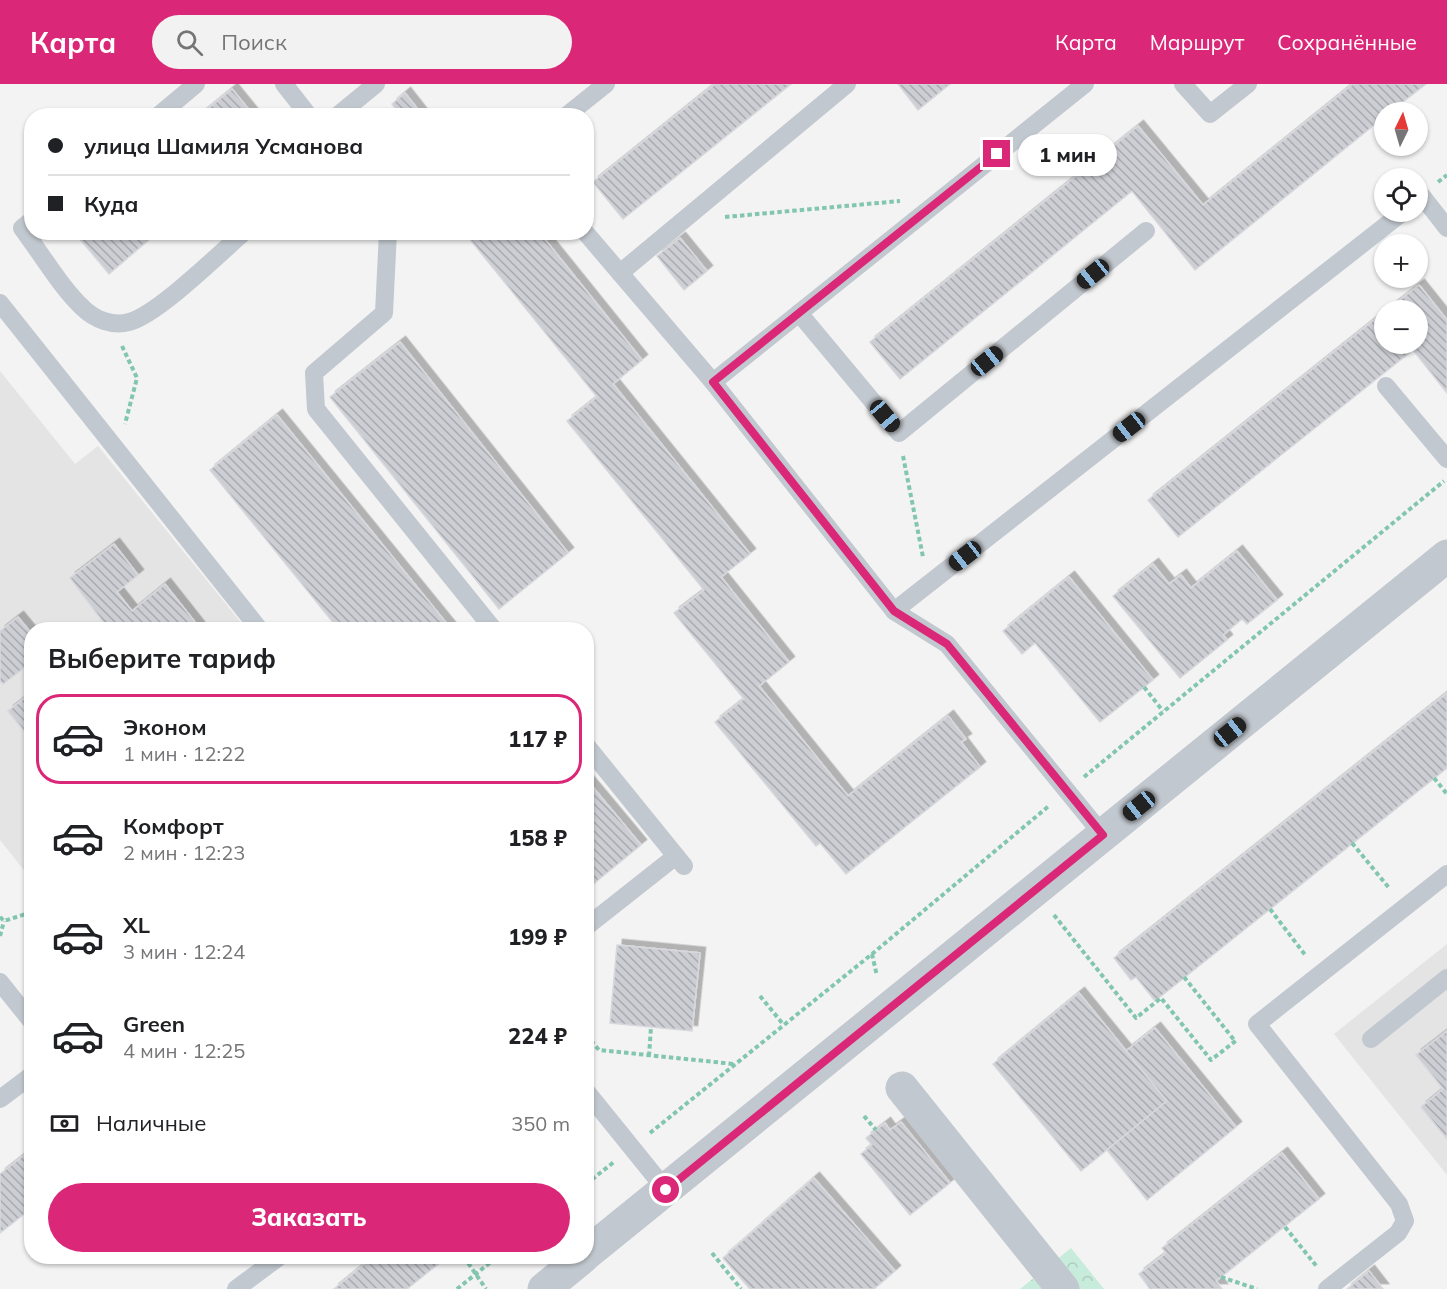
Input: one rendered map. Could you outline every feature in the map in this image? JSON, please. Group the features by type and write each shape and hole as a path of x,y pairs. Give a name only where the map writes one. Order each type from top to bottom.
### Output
{"street":[{"path":"594,1249 1447,556"},
{"path":"902,1088 1063,1289"},
{"path":"544,1289 575,1264"}],"lane":[{"path":"168,108 196,84"},
{"path":"284,84 303,108"},
{"path":"347,108 376,84"},
{"path":"576,108 606,84"},
{"path":"620,273 847,84"},
{"path":"713,382 1085,84"},
{"path":"1183,84 1210,114 1248,84"},
{"path":"1428,204 1447,228"},
{"path":"894,611 1390,222"},
{"path":"799,313 899,433 1146,231"},
{"path":"31,240 82,308 97,319 113,323 128,323 147,314 235,240"},
{"path":"388,240 384,313 314,373 316,409 488,622"},
{"path":"592,240 713,382 894,611 947,644 1103,835"},
{"path":"0,303 254,622"},
{"path":"1386,386 1447,459"},
{"path":"594,755 680,861 594,921"},
{"path":"1330,1287 1398,1233 1405,1221 1399,1204 1257,1024 1447,874"},
{"path":"1371,1038 1447,978"},
{"path":"0,982 24,1012"},
{"path":"0,1100 24,1081"},
{"path":"594,1101 666,1190"},
{"path":"236,1289 270,1264"}],"path":[{"path":"683,220 944,197"},
{"path":"113,323 137,378 118,452"},
{"path":"899,433 928,585"},
{"path":"594,1178 872,954 1163,711 1447,479"},
{"path":"1144,687 1163,711"},
{"path":"1434,778 1447,794"},
{"path":"1353,843 1405,907"},
{"path":"1034,891 1136,1018 1161,998 1211,1060 1257,1024"},
{"path":"1270,909 1319,974"},
{"path":"4,921 24,915"},
{"path":"0,917 4,921"},
{"path":"0,936 4,921"},
{"path":"1184,978 1235,1041"},
{"path":"760,996 783,1024"},
{"path":"648,1056 651,1027"},
{"path":"594,1044 599,1050 734,1064"},
{"path":"864,1116 876,1130"},
{"path":"1284,1227 1330,1287"},
{"path":"712,1253 741,1289"},
{"path":"468,1264 486,1289"},
{"path":"457,1289 488,1264"},
{"path":"1221,1277 1257,1289"}],"shaded area":[{"path":"0,371 75,464 98,446 241,622 24,622 24,870 0,840"},
{"path":"1447,944 1447,1175 1334,1034"}],"green space":[{"path":"1071,1248 1104,1289 1020,1289"}],"building":[{"path":"715,84 791,84 623,219 594,181"},
{"path":"898,84 950,84 918,110"},
{"path":"1353,84 1426,84 1403,102 1374,102 1374,125 1195,270 1132,191 900,379 870,342 1138,126 1203,205"},
{"path":"232,89 247,108 209,108"},
{"path":"405,93 417,108 395,108 392,104"},
{"path":"680,238 707,271 684,290 657,256"},
{"path":"81,240 149,240 109,274"},
{"path":"470,240 545,240 642,360 613,384 750,554 721,577 789,662 759,686 848,796 948,716 966,739 961,742 980,767 846,874 820,843 816,846 715,722 744,699 674,613 704,590 567,421 597,397"},
{"path":"1415,288 1421,288 1447,320 1447,393 1416,354 1428,354 1428,300 1400,300"},
{"path":"1374,320 1374,354 1408,354 1178,537 1148,500"},
{"path":"400,342 568,553 499,609 330,397"},
{"path":"277,415 445,622 333,622 210,470"},
{"path":"114,544 138,575 117,592 132,611 165,584 195,622 103,622 70,578"},
{"path":"1237,551 1277,600 1247,624 1242,619 1223,635 1227,640 1180,678 1113,596 1153,564 1169,584 1181,575 1191,588"},
{"path":"1069,577 1153,680 1100,722 1035,643 1022,654 1003,631"},
{"path":"18,617 24,624 24,668 3,684 0,681 0,631"},
{"path":"1447,693 1447,768 1155,1001 1136,977 1131,980 1114,958"},
{"path":"24,698 24,731 8,711"},
{"path":"594,789 641,845 594,883"},
{"path":"617,945 700,953 692,1031 610,1023"},
{"path":"1079,993 1167,1101 1081,1171 993,1064"},
{"path":"1155,1028 1236,1127 1147,1200 1107,1150 1167,1101 1126,1051"},
{"path":"1447,1031 1447,1139 1421,1107 1443,1089 1416,1055"},
{"path":"901,1122 950,1183 910,1215 861,1154 872,1145 866,1138 885,1123 890,1130"},
{"path":"1282,1153 1319,1199 1216,1281 1222,1289 1150,1289 1139,1274 1166,1253 1162,1248"},
{"path":"24,1155 24,1214 0,1233 0,1174"},
{"path":"814,1178 895,1271 874,1289 750,1289 723,1258"},
{"path":"364,1264 438,1264 407,1289 334,1289"},
{"path":"1369,1271 1383,1289 1347,1289"}],"route":[{"path":"666,1190 1103,835 947,644 894,611 713,382 997,154"}]}
